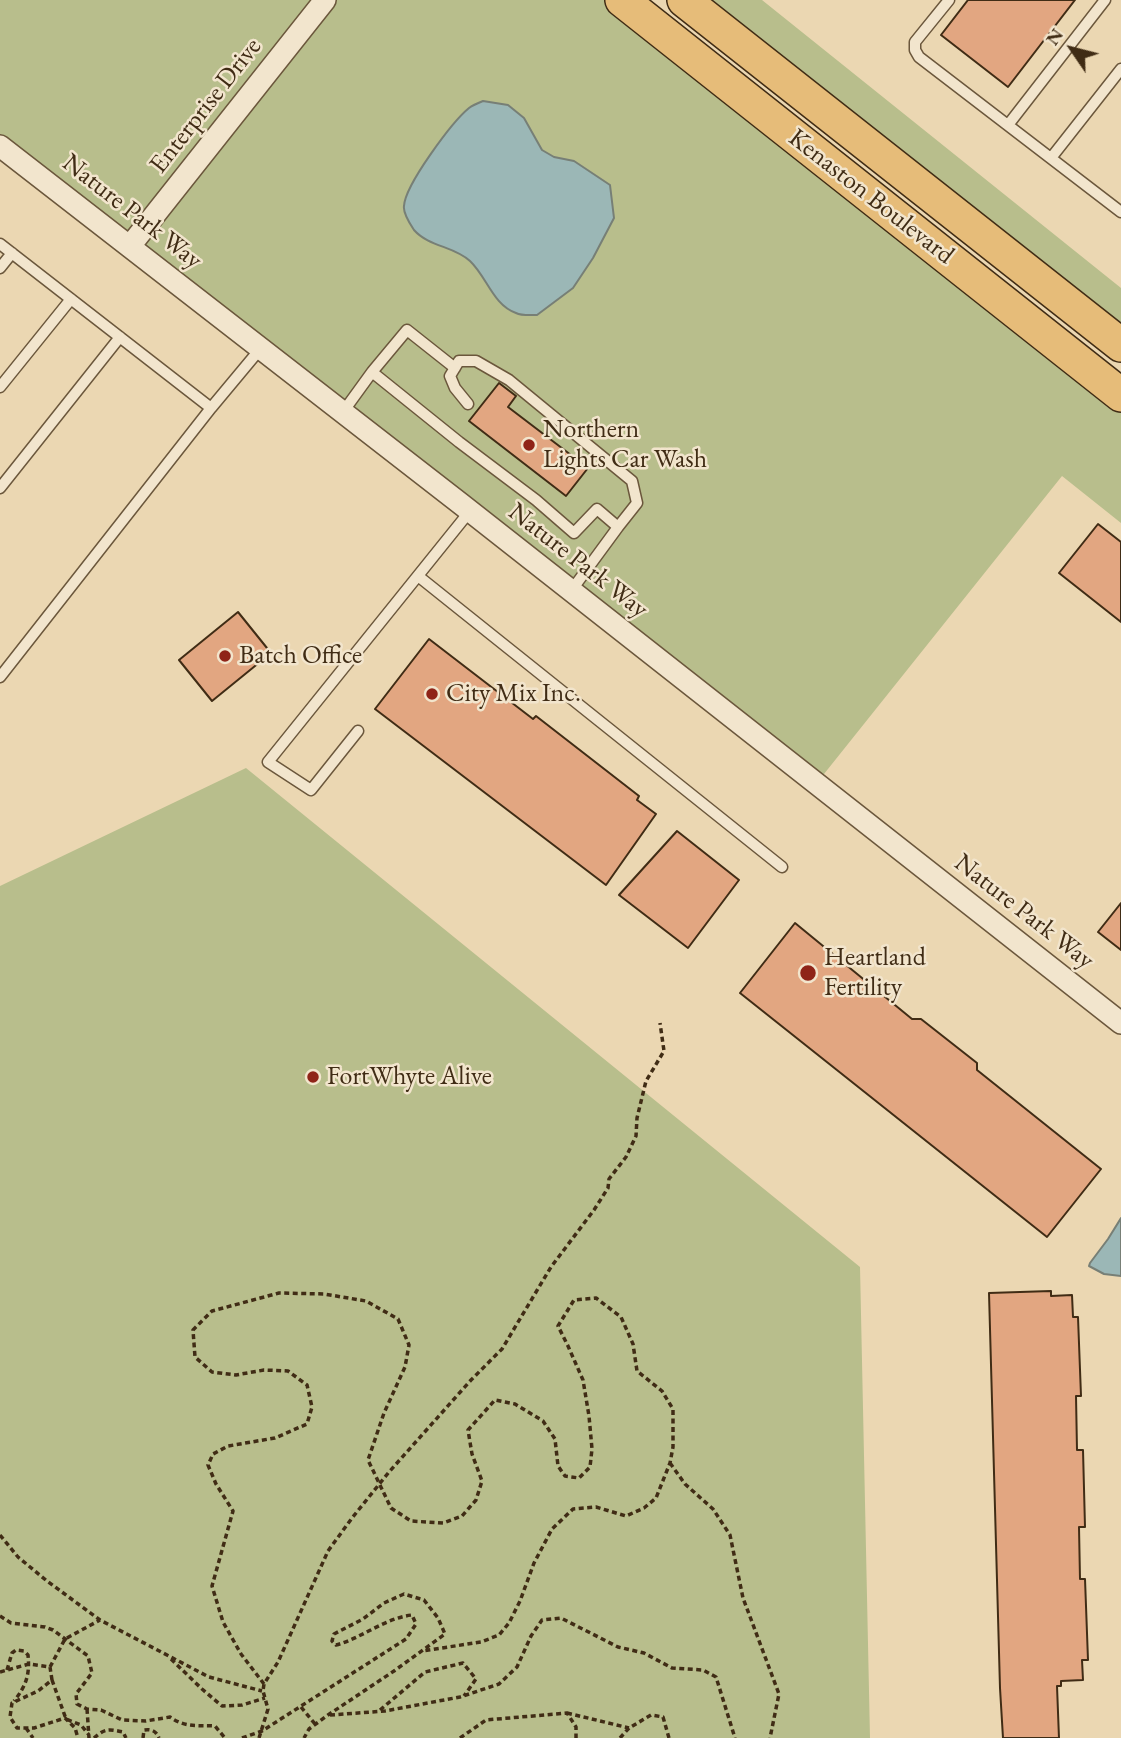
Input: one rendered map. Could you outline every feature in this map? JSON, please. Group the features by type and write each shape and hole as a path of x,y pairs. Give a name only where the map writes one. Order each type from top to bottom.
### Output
{"main road":[{"name":"Kenaston Boulevard","path":"622,0 1121,395"},
{"name":"Kenaston Boulevard","path":"684,0 1121,345"}],"street":[{"name":"Enterprise Drive","path":"130,246 325,0"},
{"name":"Nature Park Way","path":"0,146 470,511 1121,1023"}],"lane":[{"path":"949,0 915,42 919,57 1121,212"},
{"path":"1007,125 1105,0"},
{"path":"1051,158 1121,69"},
{"path":"0,244 211,408"},
{"path":"0,268 12,253"},
{"path":"0,387 71,299"},
{"path":"342,412 407,330 455,368"},
{"path":"0,488 120,337"},
{"path":"0,677 261,348"},
{"path":"468,404 455,388 450,376 459,361 475,361 509,380 632,481 637,503 570,591"},
{"path":"372,372 536,500 573,533 597,509 618,527"},
{"path":"358,731 311,790 268,762 470,511"},
{"path":"418,576 782,867"}],"path":[{"path":"259,1738 268,1709 264,1684 278,1662 328,1551 379,1484 502,1349 551,1267 594,1210 608,1188 610,1179 626,1157 636,1136 646,1081 664,1051 660,1023"},
{"path":"264,1684 241,1654 223,1622 212,1586 233,1511 208,1465 213,1454 228,1446 275,1438 307,1424 312,1406 307,1385 288,1371 264,1370 236,1375 212,1372 195,1357 193,1330 212,1311 279,1293 324,1294 366,1301 398,1318 409,1345 405,1367 384,1413 368,1460 391,1508 411,1521 443,1523 462,1516 476,1500 482,1481 472,1454 468,1430 495,1400 515,1404 543,1421 555,1439 558,1466 565,1476 579,1478 590,1467 593,1449 583,1380 558,1326 574,1300 596,1298 621,1317 633,1344 637,1371 662,1391 673,1409 673,1447 670,1463 656,1498 644,1508 626,1516 596,1507 573,1509 552,1529 534,1563 520,1601 509,1623 499,1635 481,1642 422,1651"},
{"path":"670,1463 685,1484 713,1509 730,1535 743,1598 779,1695 770,1738"},
{"path":"0,1535 19,1557 47,1581 100,1620 209,1677 263,1691"},
{"path":"242,1738 262,1731 406,1639 416,1624 412,1615 399,1616 350,1641 336,1645 331,1641 334,1634 363,1619 384,1603 404,1594 424,1600 438,1618 445,1634 315,1724 304,1738"},
{"path":"0,1616 11,1623 45,1627 88,1656 92,1673 76,1694 77,1704 122,1720 146,1721 170,1717 189,1726 215,1726 225,1738"},
{"path":"328,1715 379,1711 463,1696 499,1684 517,1667 531,1636 542,1620 561,1618 618,1647 644,1653 672,1668 702,1670 716,1677 735,1738"},
{"path":"78,1738 75,1728 66,1719 50,1667 65,1639 100,1620"},
{"path":"7,1670 12,1653 16,1650 24,1651 28,1655 25,1687 12,1703 10,1717 17,1728 34,1728 65,1718 81,1725 91,1737"},
{"path":"168,1656 222,1706 242,1705 265,1698"},
{"path":"379,1711 425,1672 463,1663 476,1679 463,1696"},
{"path":"0,1672 29,1664 50,1667"},
{"path":"12,1703 38,1691 52,1680"},
{"path":"300,1707 315,1724"},
{"path":"87,1709 91,1737"},
{"path":"567,1713 576,1727 576,1738"},
{"path":"460,1738 486,1720 567,1713 629,1728"},
{"path":"620,1738 629,1728 651,1715 663,1717 669,1738"},
{"path":"26,1728 33,1738"},
{"path":"91,1737 110,1729 123,1732 126,1738"},
{"path":"143,1738 144,1730 149,1729 156,1732 159,1738"}],"green space":[{"path":"0,0 622,0 1121,395 1121,523 1062,476 816,784 0,146"},
{"path":"695,0 762,0 1121,288 1121,342"},
{"name":"FortWhyte Alive","path":"246,768 860,1267 870,1738 0,1738 0,886"}],"water":[{"path":"483,101 508,105 524,118 542,150 554,157 574,161 610,185 614,218 593,258 573,288 537,315 521,315 508,309 470,261 457,252 420,236 412,227 405,211 406,196 430,154 461,115"},
{"path":"1121,1218 1121,1276 1104,1274 1089,1266"}],"building":[{"path":"968,0 1075,0 1008,87 941,35"},
{"name":"Northern Lights Car Wash","path":"499,383 516,396 508,407 588,468 566,496 469,421"},
{"path":"1098,524 1121,542 1121,622 1059,573"},
{"name":"Batch Office","path":"238,612 271,653 212,701 179,660"},
{"path":"429,639 533,719 536,716 639,796 637,800 656,814 606,885 375,709"},
{"path":"677,831 739,880 688,948 619,895"},
{"path":"1121,903 1121,950 1098,932"},
{"path":"795,923 912,1019 921,1019 977,1063 977,1070 1101,1169 1047,1237 740,993"},
{"path":"1051,1291 1051,1296 1072,1295 1073,1317 1078,1317 1081,1396 1076,1396 1077,1450 1083,1450 1085,1527 1079,1527 1080,1579 1085,1579 1088,1660 1082,1660 1083,1680 1061,1681 1061,1686 1057,1686 1059,1738 1003,1738 989,1293"}],"place":[{"name":"Northern Lights Car Wash","path":"529,445"},
{"name":"Batch Office","path":"225,656"},
{"name":"City Mix Inc.","path":"432,694"},
{"name":"Heartland Fertility","path":"808,973"},
{"name":"FortWhyte Alive","path":"313,1077"}]}
